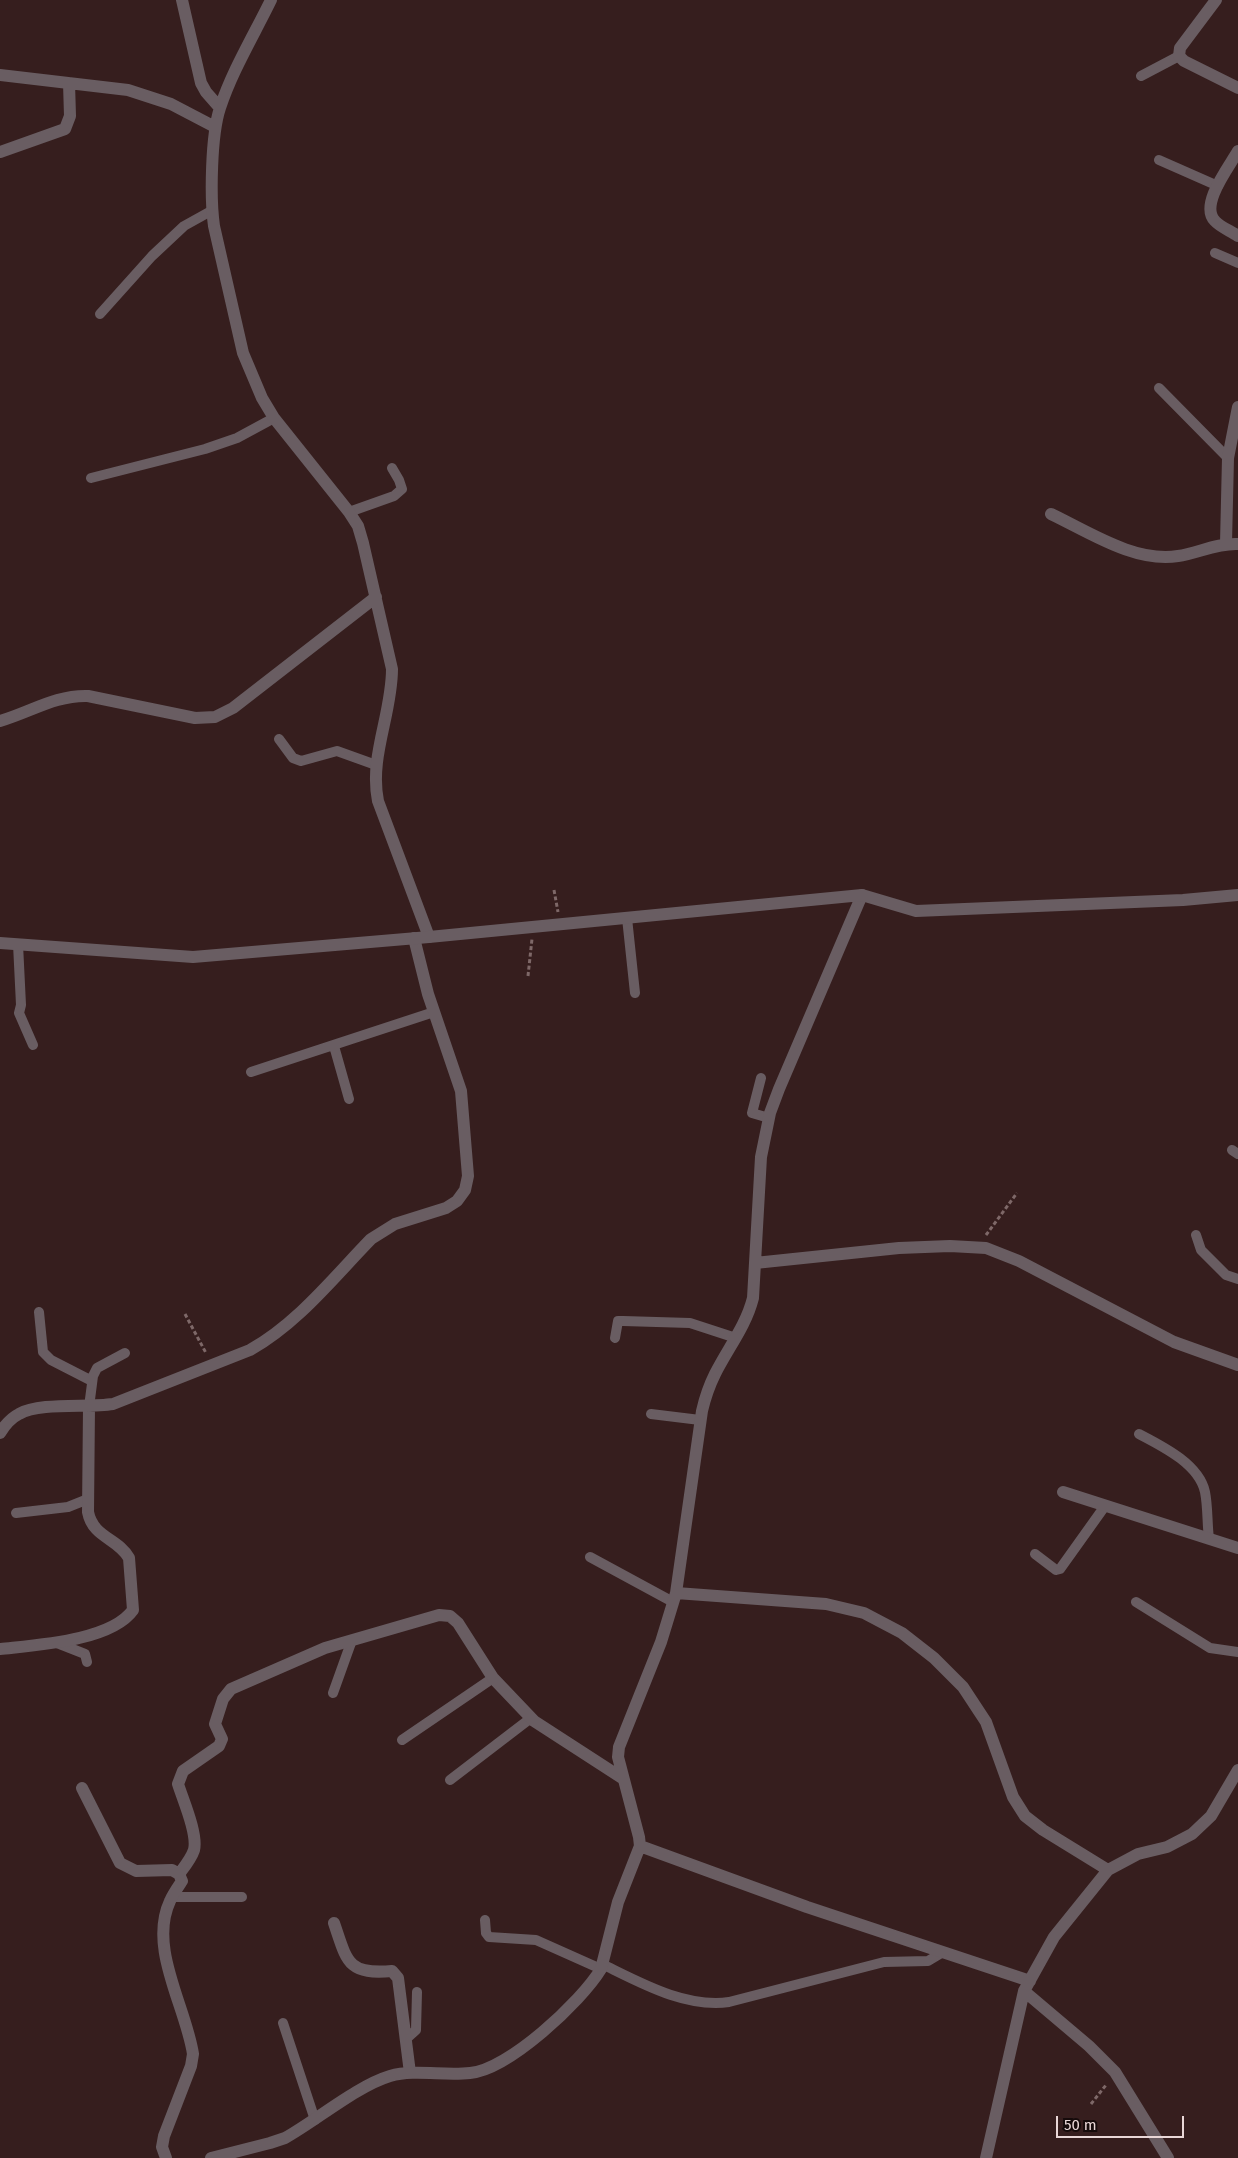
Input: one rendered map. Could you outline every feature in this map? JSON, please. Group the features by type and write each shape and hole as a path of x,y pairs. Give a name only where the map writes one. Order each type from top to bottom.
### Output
{"street":[{"path":"182,0 201,83 220,108"},
{"path":"270,0 220,108 215,127 211,211 243,353 259,392 274,418 350,512 358,526 392,669 392,686 376,765 375,784 378,801 429,937"},
{"path":"1216,0 1180,48 1179,56 1184,61 1238,88"},
{"path":"0,75 128,90 151,96 215,127"},
{"path":"0,152 65,129 70,116 69,83"},
{"path":"1238,151 1210,200 1208,210 1214,221 1238,236"},
{"path":"1051,514 1136,555 1153,557 1177,556 1232,544 1228,458 1238,408"},
{"path":"0,721 72,695 88,696 195,718 215,717 233,708 376,597"},
{"path":"0,942 193,958 862,895 916,910 1183,900 1238,895"},
{"path":"211,2158 270,2144 285,2138 372,2082 410,2073 469,2074 486,2070 501,2063 557,2020 595,1979 602,1966 618,1902 640,1846 622,1778 618,1757 619,1747 659,1649 674,1598 700,1420 707,1392 714,1374 749,1312 753,1298 761,1157 769,1118 779,1090 862,895"},
{"path":"0,1433 7,1423 20,1414 36,1408 89,1407 113,1404 250,1350 269,1339 288,1324 382,1230 394,1224 446,1208 457,1201 465,1190 468,1176 461,1091 423,979 414,938"},
{"path":"755,1263 899,1248 950,1246 986,1248 1019,1261 1174,1342 1238,1366"},
{"path":"0,1649 69,1642 124,1621 133,1610 129,1558 125,1551 94,1528 90,1521 88,1499 89,1407"},
{"path":"1063,1492 1238,1548"},
{"path":"674,1598 826,1604 864,1613 902,1634 934,1658 963,1687 986,1722 1013,1797 1025,1816 1043,1830 1108,1870"},
{"path":"179,1874 191,1858 194,1848 194,1837 178,1784 180,1776 184,1771 219,1746 222,1739 215,1724 223,1700 231,1689 309,1654 440,1615 450,1616 458,1623 493,1678 531,1718 544,1729 622,1778"},
{"path":"986,2158 1027,1986 1054,1937 1108,1870 1138,1854 1167,1847 1192,1834 1211,1816 1238,1770"},
{"path":"82,1788 120,1863 136,1871 172,1870 179,1874 182,1881 169,1902 163,1932 167,1964 193,2054 191,2066 164,2136 162,2147 166,2158"},
{"path":"640,1846 807,1907 943,1952 1027,1986 1115,2072 1168,2158"},
{"path":"334,1923 346,1960 355,1968 369,1971 392,1971 398,1978 410,2073"}],"lane":[{"path":"1141,76 1179,56"},
{"path":"1159,160 1218,186"},
{"path":"100,314 152,256 184,226 211,211"},
{"path":"1215,253 1238,263"},
{"path":"1159,388 1228,458"},
{"path":"91,478 205,449 237,438 274,418"},
{"path":"350,512 394,496 402,490 392,468"},
{"path":"279,739 293,758 300,761 337,751 376,765"},
{"path":"627,918 635,993"},
{"path":"18,944 21,1005 19,1013 33,1044"},
{"path":"251,1072 434,1012"},
{"path":"334,1046 349,1099"},
{"path":"761,1078 752,1113 769,1118"},
{"path":"1196,1235 1201,1250 1226,1275 1238,1279"},
{"path":"39,1312 44,1352 51,1360 92,1382"},
{"path":"615,1338 618,1321 690,1323 736,1338"},
{"path":"89,1407 92,1382 97,1368 125,1353"},
{"path":"651,1414 700,1420"},
{"path":"1139,1434 1175,1452 1196,1474 1205,1490 1209,1539"},
{"path":"16,1513 68,1507 88,1499"},
{"path":"1035,1554 1056,1570 1060,1569 1105,1506"},
{"path":"590,1557 674,1598"},
{"path":"1136,1602 1210,1648 1238,1652"},
{"path":"333,1693 352,1640"},
{"path":"57,1643 85,1654 87,1662"},
{"path":"402,1740 493,1678"},
{"path":"450,1780 531,1718"},
{"path":"173,1897 242,1897"},
{"path":"485,1920 486,1933 489,1937 536,1940 602,1966 655,1990 712,2004 729,2002 884,1962 928,1961 943,1952"},
{"path":"406,2039 416,2030 417,1992"},
{"path":"282,2023 315,2120"}],"path":[{"path":"554,890 561,924"},
{"path":"528,976 533,927"},
{"path":"976,1248 1017,1193"},
{"path":"185,1314 213,1365"},
{"path":"1091,2104 1115,2072"}]}
